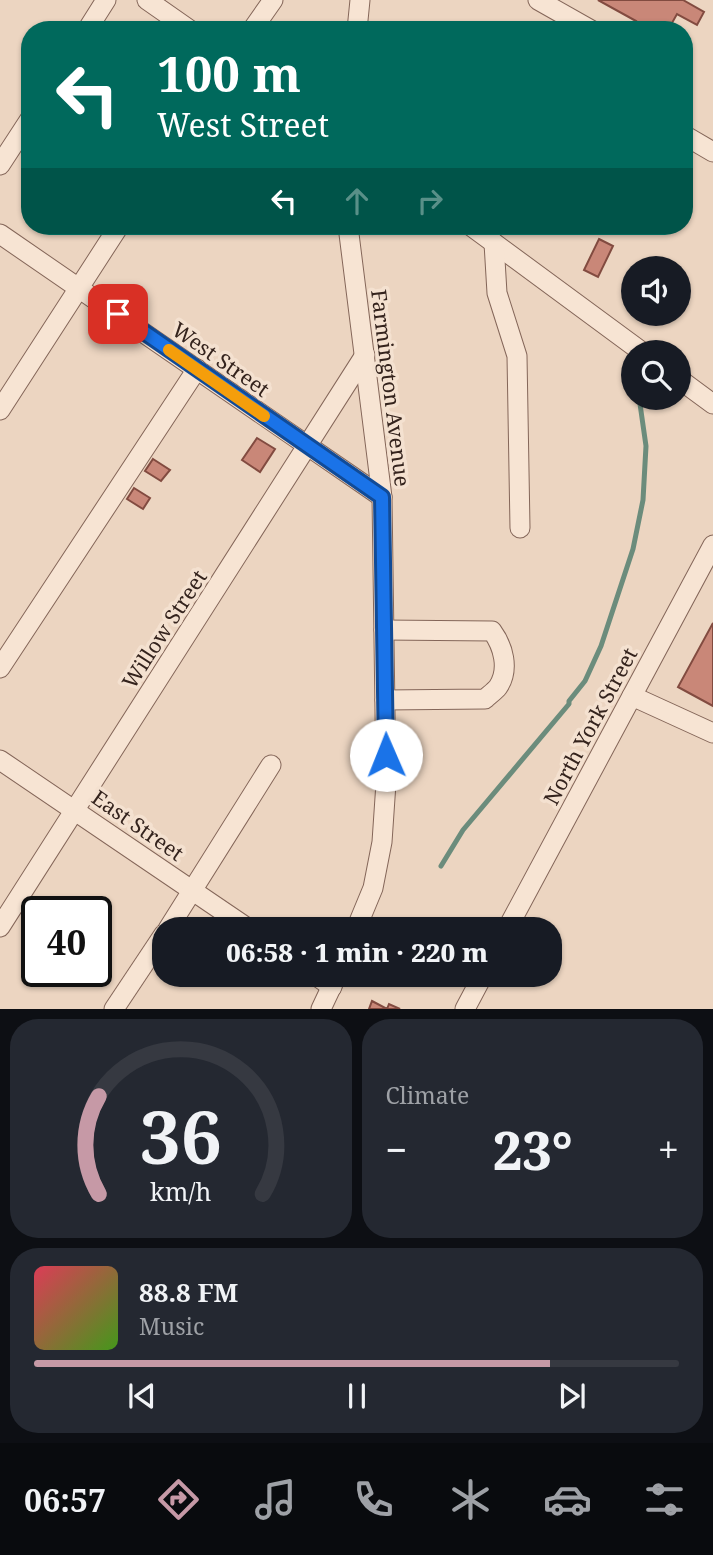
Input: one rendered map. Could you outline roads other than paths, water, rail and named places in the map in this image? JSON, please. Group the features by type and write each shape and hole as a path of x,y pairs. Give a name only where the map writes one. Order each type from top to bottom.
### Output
{"street":[{"path":"93,21 106,0"},
{"path":"147,0 177,21"},
{"path":"258,21 273,0"},
{"path":"358,21 360,0"},
{"path":"538,0 575,21"},
{"path":"0,165 21,133"},
{"path":"693,140 713,152"},
{"name":"West Street","path":"0,234 382,497"},
{"path":"0,411 113,235"},
{"name":"Farmington Avenue","path":"349,235 382,497 386,783 382,842 373,888 361,917"},
{"path":"483,235 626,340"},
{"path":"494,243 497,293 517,356 520,528"},
{"name":"Willow Street","path":"0,927 366,355"},
{"path":"0,668 197,369"},
{"path":"691,388 713,404"},
{"name":"North York Street","path":"513,917 713,545"},
{"path":"384,630 492,631 502,644 504,668 498,687 485,699 385,700"},
{"path":"632,696 713,733"},
{"name":"East Street","path":"0,760 231,917"},
{"path":"176,917 271,765"},
{"path":"114,1009 152,952"},
{"path":"321,1009 332,987"},
{"path":"465,1009 477,987"}],"waterway":[{"path":"441,866 463,830 569,704 585,681 601,646 633,549 643,500 646,446 641,410"}]}
